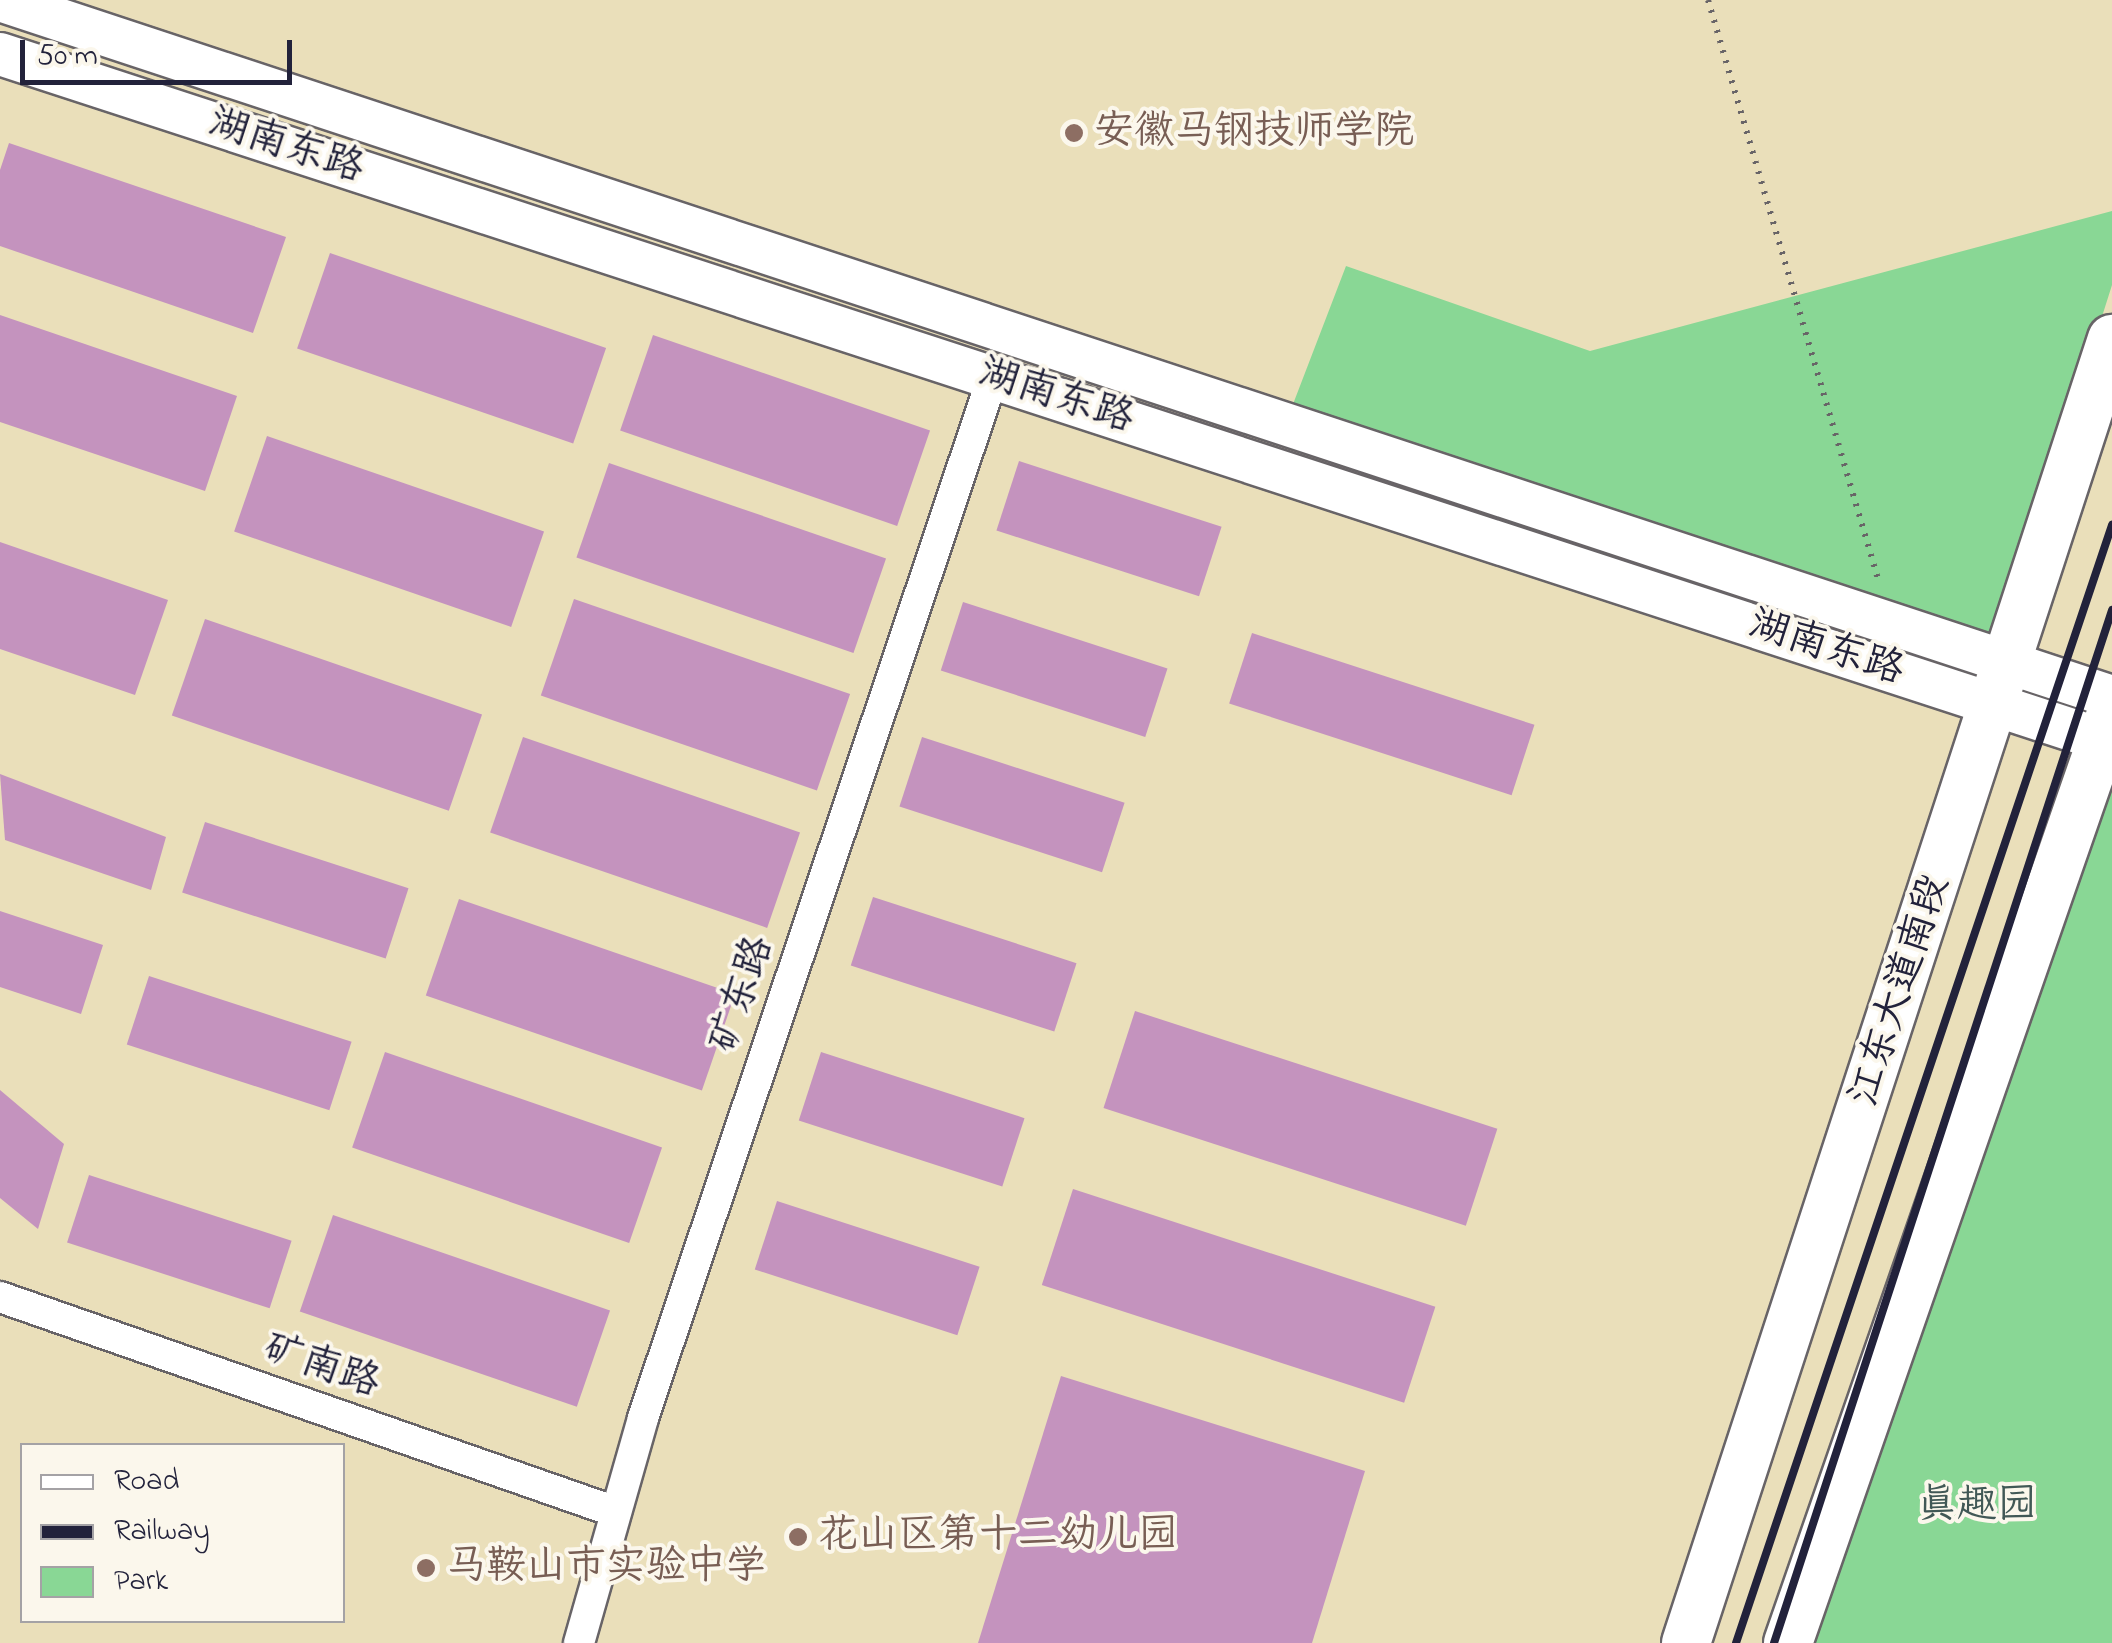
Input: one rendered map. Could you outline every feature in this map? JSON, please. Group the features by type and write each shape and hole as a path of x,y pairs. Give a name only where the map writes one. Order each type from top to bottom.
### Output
{"main road":[{"path":"0,0 2009,662 2110,723 1788,1643"},
{"name":"湖南东路","path":"0,54 993,376 2110,723"},
{"name":"江东大道南段","path":"1686,1643 2112,339"}],"street":[{"name":"矿东路","path":"579,1643 616,1512 993,376"},
{"name":"矿南路","path":"0,1297 616,1512"}],"path":[{"path":"1708,0 1892,624"}],"green space":[{"path":"2112,211 2112,285 1997,648 1285,425 1346,266 1590,351"},
{"name":"真趣园","path":"2112,743 2112,1643 1788,1643"}],"building":[{"path":"9,143 286,237 253,333 0,246 0,170"},
{"path":"330,253 606,348 573,444 297,348"},
{"path":"0,315 237,396 205,491 0,422"},
{"path":"653,335 930,430 897,526 620,430"},
{"path":"267,436 544,531 511,627 234,531"},
{"path":"1019,461 1222,527 1199,596 996,530"},
{"path":"609,463 886,558 853,653 576,558"},
{"path":"0,542 168,600 135,695 0,649"},
{"path":"574,599 850,694 817,791 541,695"},
{"path":"963,602 1167,668 1145,737 941,670"},
{"path":"205,619 482,714 449,811 172,715"},
{"path":"1252,633 1534,725 1512,795 1229,703"},
{"path":"523,737 800,832 767,928 490,832"},
{"path":"922,737 1125,803 1102,872 899,806"},
{"path":"0,774 166,837 151,890 5,840"},
{"path":"205,822 409,888 386,959 182,892"},
{"path":"873,897 1077,963 1054,1032 851,965"},
{"path":"459,899 735,994 702,1091 426,995"},
{"path":"0,911 103,945 81,1014 0,987"},
{"path":"149,976 352,1042 329,1110 127,1044"},
{"path":"1135,1011 1497,1129 1466,1226 1103,1108"},
{"path":"385,1052 662,1147 629,1243 352,1147"},
{"path":"821,1052 1025,1118 1002,1187 799,1120"},
{"path":"0,1090 64,1144 38,1229 0,1198"},
{"path":"89,1175 292,1241 270,1308 67,1243"},
{"path":"1073,1189 1435,1307 1404,1403 1042,1285"},
{"path":"777,1201 980,1267 957,1335 755,1269"},
{"path":"333,1215 610,1310 577,1407 300,1311"},
{"path":"1061,1376 1365,1471 1312,1643 978,1643"}],"railway":[{"path":"1736,1643 2112,525"},
{"path":"1774,1643 2112,610"}],"place":[{"name":"安徽马钢技师学院","path":"1074,133"},
{"name":"花山区第十二幼儿园","path":"798,1537"},
{"name":"马鞍山市实验中学","path":"426,1568"}]}
